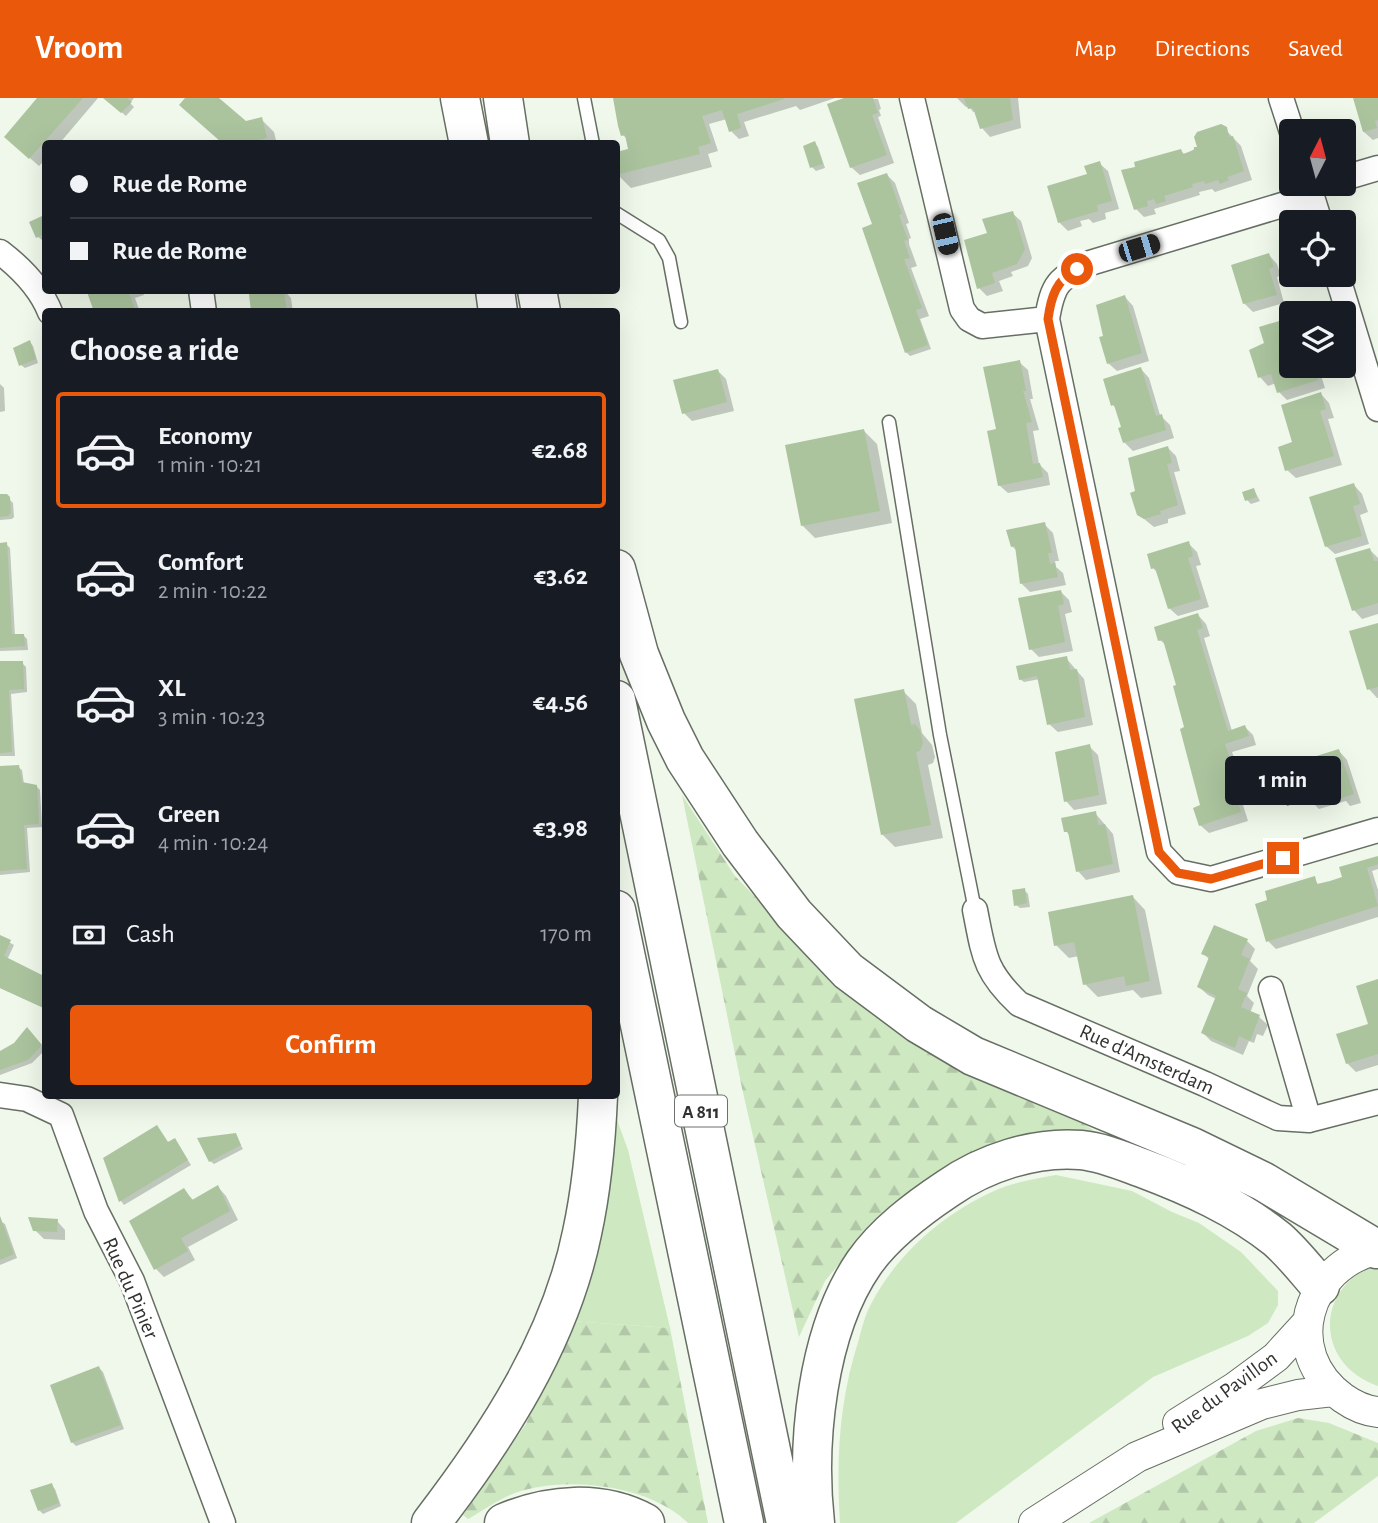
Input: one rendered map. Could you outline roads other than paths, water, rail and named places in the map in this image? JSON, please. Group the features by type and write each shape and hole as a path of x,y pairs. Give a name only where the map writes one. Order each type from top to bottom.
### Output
{"highway":[{"path":"460,98 467,140"},
{"path":"503,98 509,140"},
{"path":"620,584 639,654 666,721 685,759 740,844 794,914 848,971 919,1024 973,1056 1192,1147 1264,1182 1377,1249"},
{"name":"A 811","path":"620,718 786,1523"},
{"name":"A 811","path":"620,929 744,1523"},
{"path":"431,1523 470,1472 516,1399 557,1313 572,1272 586,1213 598,1099"},
{"path":"815,1523 811,1464 812,1429 820,1380 837,1316 865,1261 893,1231 968,1174 1018,1156 1060,1150 1083,1150 1115,1158 1214,1198 1251,1220 1279,1241 1320,1286"},
{"path":"505,1523 528,1513 566,1506 599,1509 637,1518 645,1523"}],"street":[{"path":"912,98 962,310 969,320 982,326 1048,319"},
{"path":"1281,98 1288,119"},
{"path":"1356,174 1378,168"},
{"path":"1290,196 1090,263 1064,276 1054,291 1048,319 1159,852 1178,873 1211,879 1378,830"},
{"path":"0,252 19,266 44,298 48,308"},
{"path":"1340,287 1378,409"},
{"name":"Rue d'Amsterdam","path":"975,910 985,959 999,985 1019,1004 1278,1118 1309,1120 1378,1102"},
{"path":"1270,989 1309,1120"},
{"name":"Rue du Pinier","path":"0,1095 27,1098 61,1115 96,1211 132,1281 223,1523"},
{"path":"1377,1249 1355,1256 1336,1268 1314,1297 1307,1323 1309,1348 1318,1371 1333,1391 1351,1404 1378,1412"},
{"name":"Rue du Pavillon","path":"1034,1523 1137,1457 1177,1424 1251,1376 1276,1357 1307,1323"},
{"name":"Rue du Pavillon","path":"1137,1457 1262,1404 1298,1395 1333,1391"}],"lane":[{"path":"584,98 592,140"},
{"path":"620,216 659,240 669,258 681,322"},
{"path":"889,422 940,735 975,910"}],"water":[{"path":"1292,768 1302,801 1287,806 1276,773"}]}
